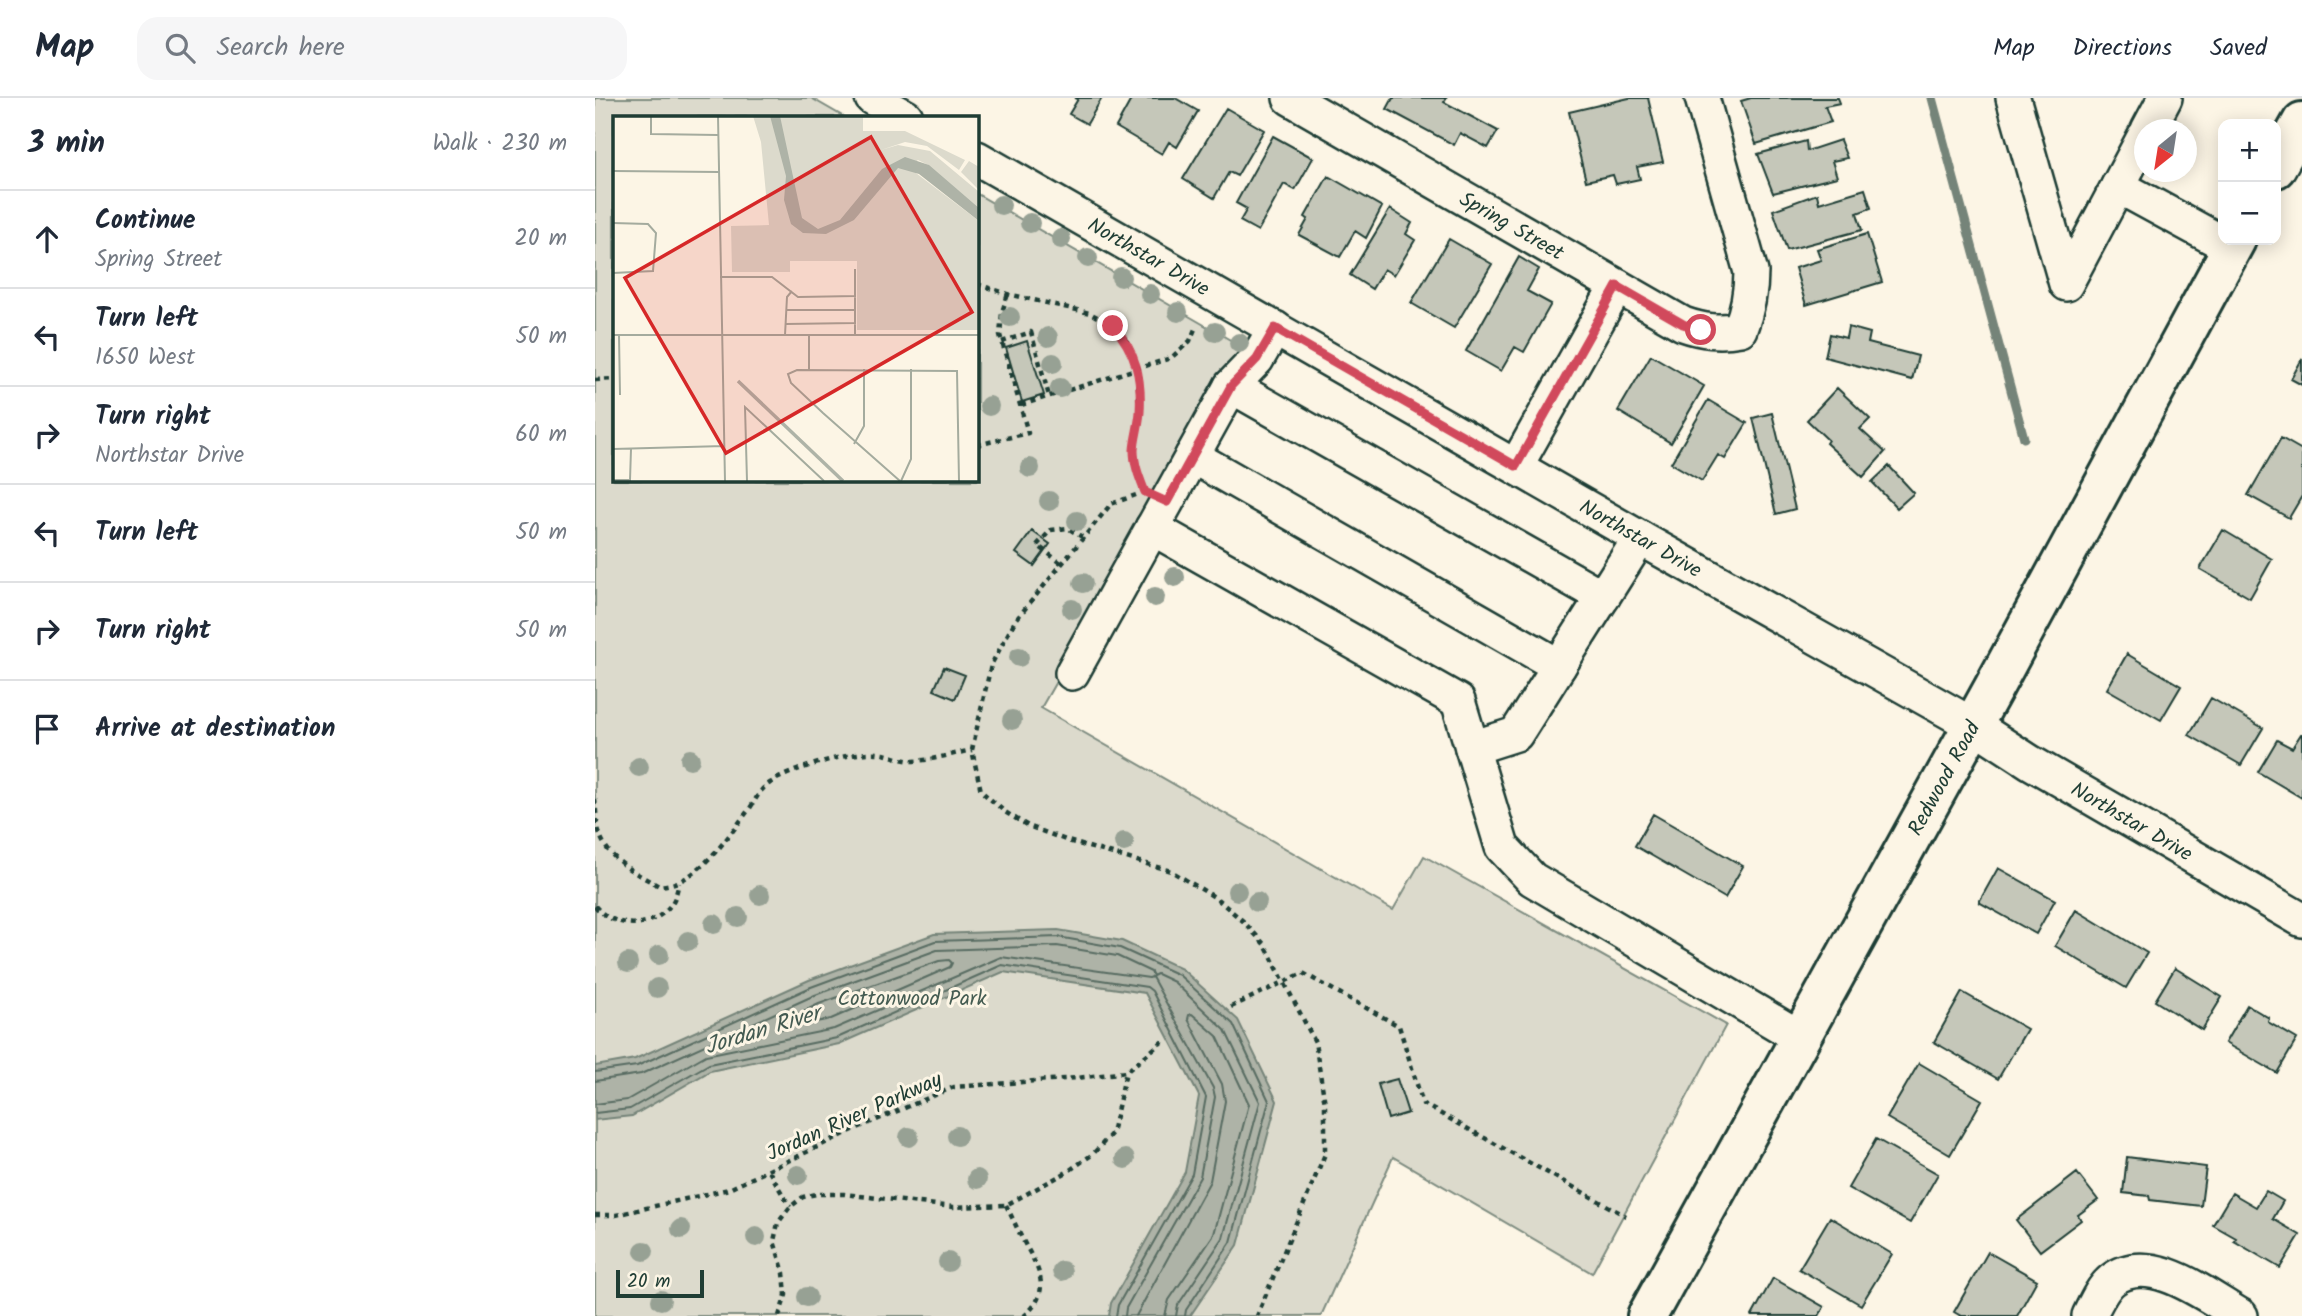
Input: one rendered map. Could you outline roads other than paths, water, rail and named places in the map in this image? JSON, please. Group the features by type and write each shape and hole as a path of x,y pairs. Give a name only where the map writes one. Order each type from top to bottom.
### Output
{"main road":[{"name":"Redwood Road","path":"1647,1316 2233,245"}],"street":[{"path":"872,98 904,116"},
{"name":"Spring Street","path":"1290,98 1337,110 1617,286 1683,324 1721,333 1740,329 1748,311 1751,272 1702,98"},
{"path":"2013,98 2066,284 2134,156"},
{"path":"2154,119 2165,98"},
{"name":"Northstar Drive","path":"978,159 1640,538 1973,725 2030,762 2302,920"},
{"path":"2118,186 2218,236"},
{"path":"1516,466 1617,286"},
{"path":"1072,673 1231,386 1257,359 1275,328"},
{"path":"1231,386 1603,597"},
{"path":"1192,456 1559,666"},
{"path":"1153,528 1458,701 1502,847 1532,879 1801,1038"},
{"path":"1472,748 1516,734 1640,538"},
{"path":"2089,1316 2111,1281 2133,1270 2154,1271 2175,1278 2241,1316"}],"water":[{"name":"Jordan River","path":"1058,930 1122,941 1182,969 1238,1020 1277,1101 1238,1245 1190,1316 1109,1316 1111,1303 1185,1172 1199,1096 1145,993 1003,972 839,1044 710,1071 632,1116 595,1120 595,1066 635,1059 809,980 934,934"}],"waterway":[{"path":"1932,98 2024,438"}],"park label":[{"name":"Cottonwood Park","path":"912,998"}]}
